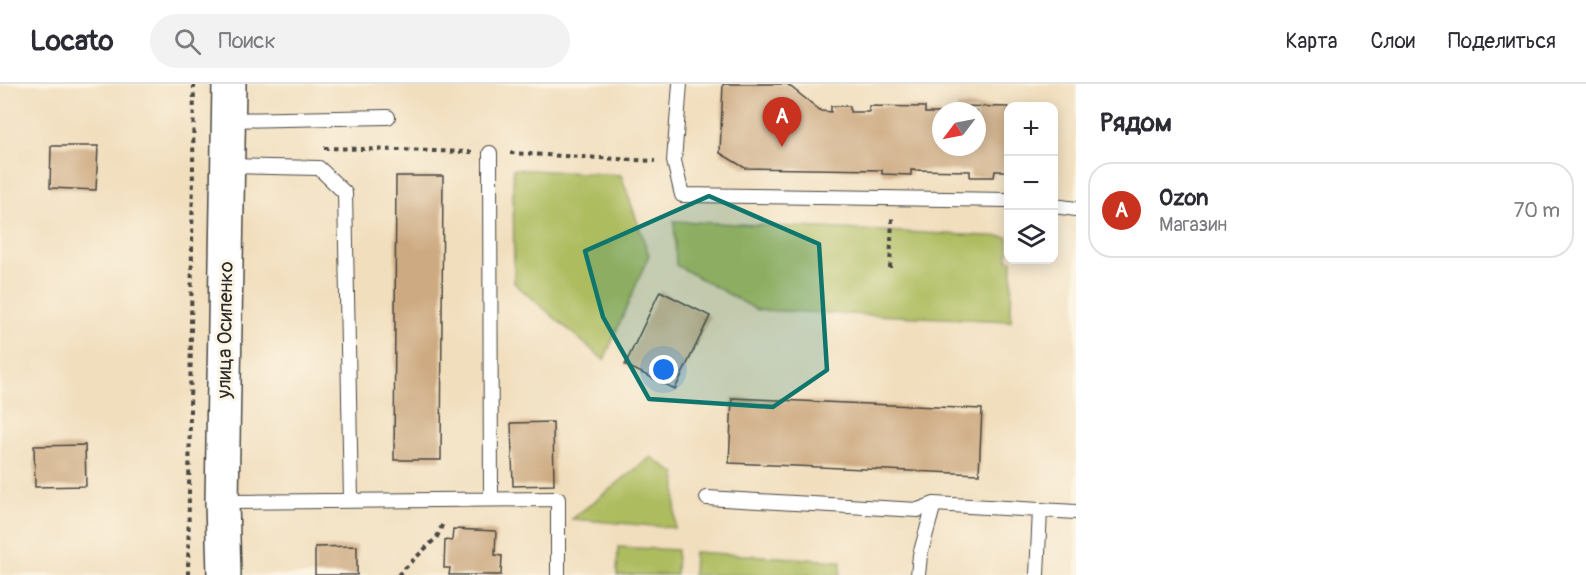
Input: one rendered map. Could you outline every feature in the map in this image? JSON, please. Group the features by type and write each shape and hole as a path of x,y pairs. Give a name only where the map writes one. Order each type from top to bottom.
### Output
{"street":[{"name":"улица Осипенко","path":"224,575 222,502 229,84"}],"lane":[{"path":"680,84 674,161 682,195 1004,200"},
{"path":"228,120 388,117"},
{"path":"490,153 491,498"},
{"path":"227,166 319,168 345,193 351,499"},
{"path":"1058,207 1076,209"},
{"path":"707,498 918,510 934,504 1076,512"},
{"path":"222,502 351,499 558,499 558,575"},
{"path":"918,575 920,555 934,504"},
{"path":"1037,575 1040,510"}],"path":[{"path":"188,575 194,84"},
{"path":"323,148 674,161"},
{"path":"890,268 892,198"},
{"path":"398,575 437,537 443,523"}],"highlighted area":[{"path":"709,196 819,244 827,370 773,407 649,399 603,317 585,251"}],"green space":[{"path":"513,169 621,175 649,255 604,360 514,283"},
{"path":"674,221 1004,237 1004,264 1012,264 1011,321 757,310 676,265"},
{"path":"651,457 676,474 675,528 572,519"},
{"path":"618,547 677,550 676,575 617,575"},
{"path":"694,552 841,561 840,575 693,575"}],"building":[{"path":"723,84 787,84 821,111 831,112 831,106 850,106 850,112 869,112 869,106 925,107 925,113 932,113 932,156 986,156 986,107 1004,107 1004,171 995,171 994,177 970,177 970,171 911,170 911,175 882,174 882,170 745,168 720,153"},
{"path":"51,146 98,146 96,190 50,188"},
{"path":"396,176 443,176 441,460 394,460"},
{"path":"660,291 710,316 675,389 625,365"},
{"path":"732,398 982,409 979,474 729,463"},
{"path":"553,422 554,485 513,486 511,423"},
{"path":"85,445 86,486 35,487 34,446"},
{"path":"453,529 496,531 495,555 502,556 501,575 449,575 450,568 444,568 445,540 452,541"},
{"path":"357,546 357,575 315,575 315,547"}],"place":[{"name":"Ozon","path":"782,147"}]}
